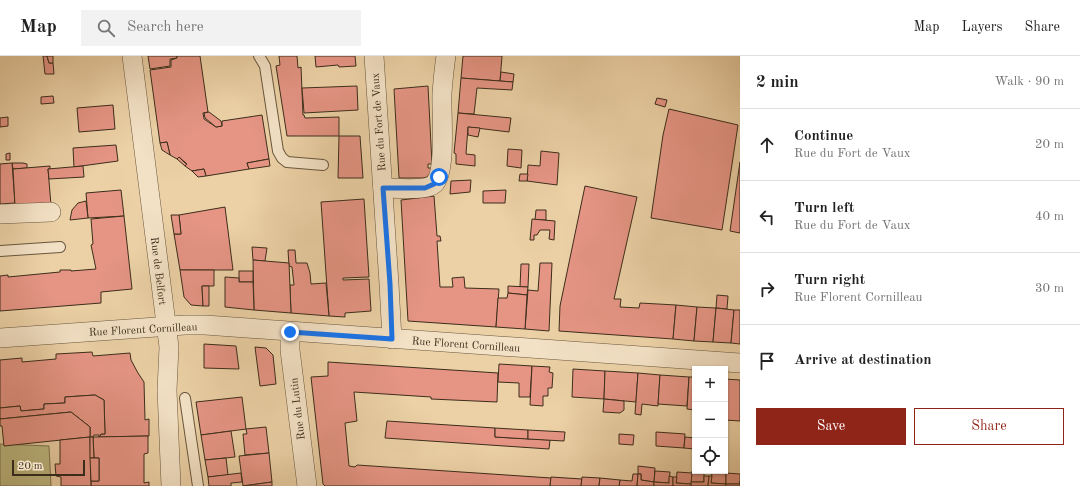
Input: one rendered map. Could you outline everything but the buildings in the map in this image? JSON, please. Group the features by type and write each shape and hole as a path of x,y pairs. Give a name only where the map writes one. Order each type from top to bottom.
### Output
{"street":[{"name":"Rue de Belfort","path":"132,56 169,347 167,390 171,486"},
{"name":"Rue du Fort de Vaux","path":"374,56 390,284 392,339"},
{"path":"383,188 425,188 434,184 439,177 442,161 442,93 446,56"},
{"path":"0,214 51,212"},
{"name":"Rue Florent Cornilleau","path":"0,338 166,326 205,325 740,363"},
{"name":"Rue du Lutin","path":"290,332 290,350 307,486"}],"lane":[{"path":"259,56 265,66 278,151 282,158 288,162 324,165"},
{"path":"0,251 60,247"},
{"path":"185,398 198,486"}],"shaded area":[{"path":"0,444 49,446 51,486 0,486"}],"route":[{"path":"290,332 392,339 390,284 383,188 425,188 434,184 439,177"}]}
